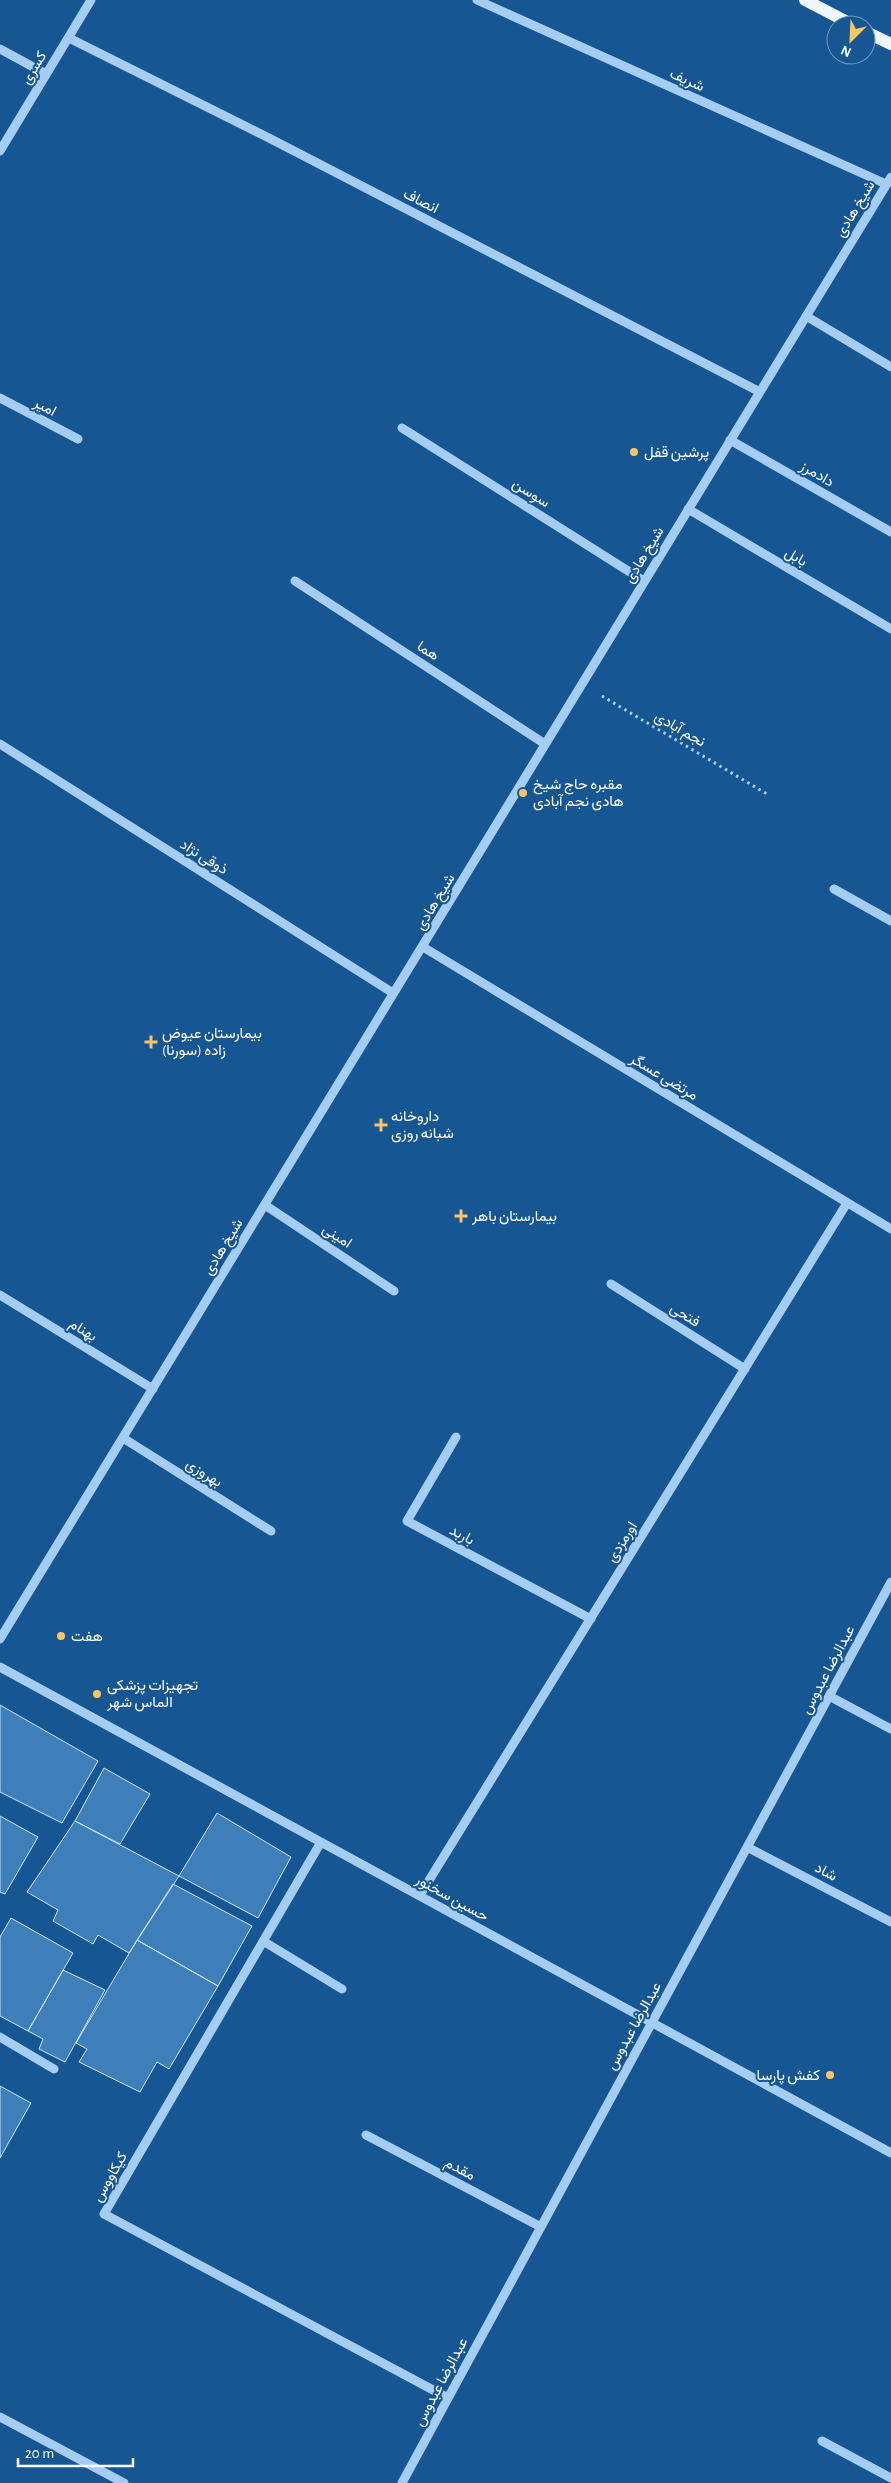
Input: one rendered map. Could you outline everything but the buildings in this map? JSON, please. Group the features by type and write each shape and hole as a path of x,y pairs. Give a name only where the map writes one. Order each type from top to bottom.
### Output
{"main road":[{"path":"805,0 834,15"},
{"path":"876,37 891,44"}],"street":[{"name":"کسری","path":"0,150 92,0"},
{"name":"شریف","path":"477,0 889,180"},
{"name":"انصاف","path":"69,38 269,138 760,392"},
{"path":"0,49 46,74"},
{"name":"شیخ هادی","path":"0,1639 889,180"},
{"path":"806,316 891,367"},
{"name":"امیر","path":"0,398 78,439"},
{"name":"سوسن","path":"402,428 644,581"},
{"name":"دادمرز","path":"730,440 891,532"},
{"name":"بابل","path":"688,510 891,629"},
{"name":"هما","path":"295,581 545,744"},
{"name":"ذوقی نژاد","path":"0,744 394,993"},
{"path":"834,889 891,921"},
{"name":"مرتضی عسگر","path":"423,947 891,1229"},
{"name":"اورمزدی","path":"420,1896 847,1203"},
{"name":"امینی","path":"264,1205 394,1290"},
{"name":"فتحی","path":"611,1284 745,1369"},
{"name":"بهنام","path":"0,1295 152,1389"},
{"name":"باربد","path":"456,1437 407,1521 591,1619"},
{"name":"بهروزی","path":"123,1438 271,1531"},
{"name":"عبدالرضا عبدوس","path":"402,2483 891,1582"},
{"name":"حسین سخنور","path":"0,1667 891,2153"},
{"path":"829,1696 891,1729"},
{"name":"کیکاووس","path":"321,1842 104,2214 448,2398"},
{"name":"شاد","path":"747,1847 891,1922"},
{"path":"263,1941 342,1989"},
{"path":"0,2037 54,2069"},
{"name":"مقدم","path":"366,2135 541,2227"},
{"path":"0,2417 124,2483"},
{"path":"822,2441 891,2478"}],"path":[{"name":"نجم آبادی","path":"582,684 767,794"}],"place":[{"name":"پرشین قفل","path":"634,452"},
{"name":"مقبره حاج شیخ هادی نجم آبادی","path":"523,793"},
{"name":"بیمارستان عیوض زاده (سورنا)","path":"151,1042"},
{"name":"داروخانه شبانه روزی","path":"381,1125"},
{"name":"بیمارستان باهر","path":"461,1216"},
{"name":"هفت","path":"61,1636"},
{"name":"تجهیزات پزشکی الماس شهر","path":"97,1694"},
{"name":"کفش پارسا","path":"830,2075"}]}
